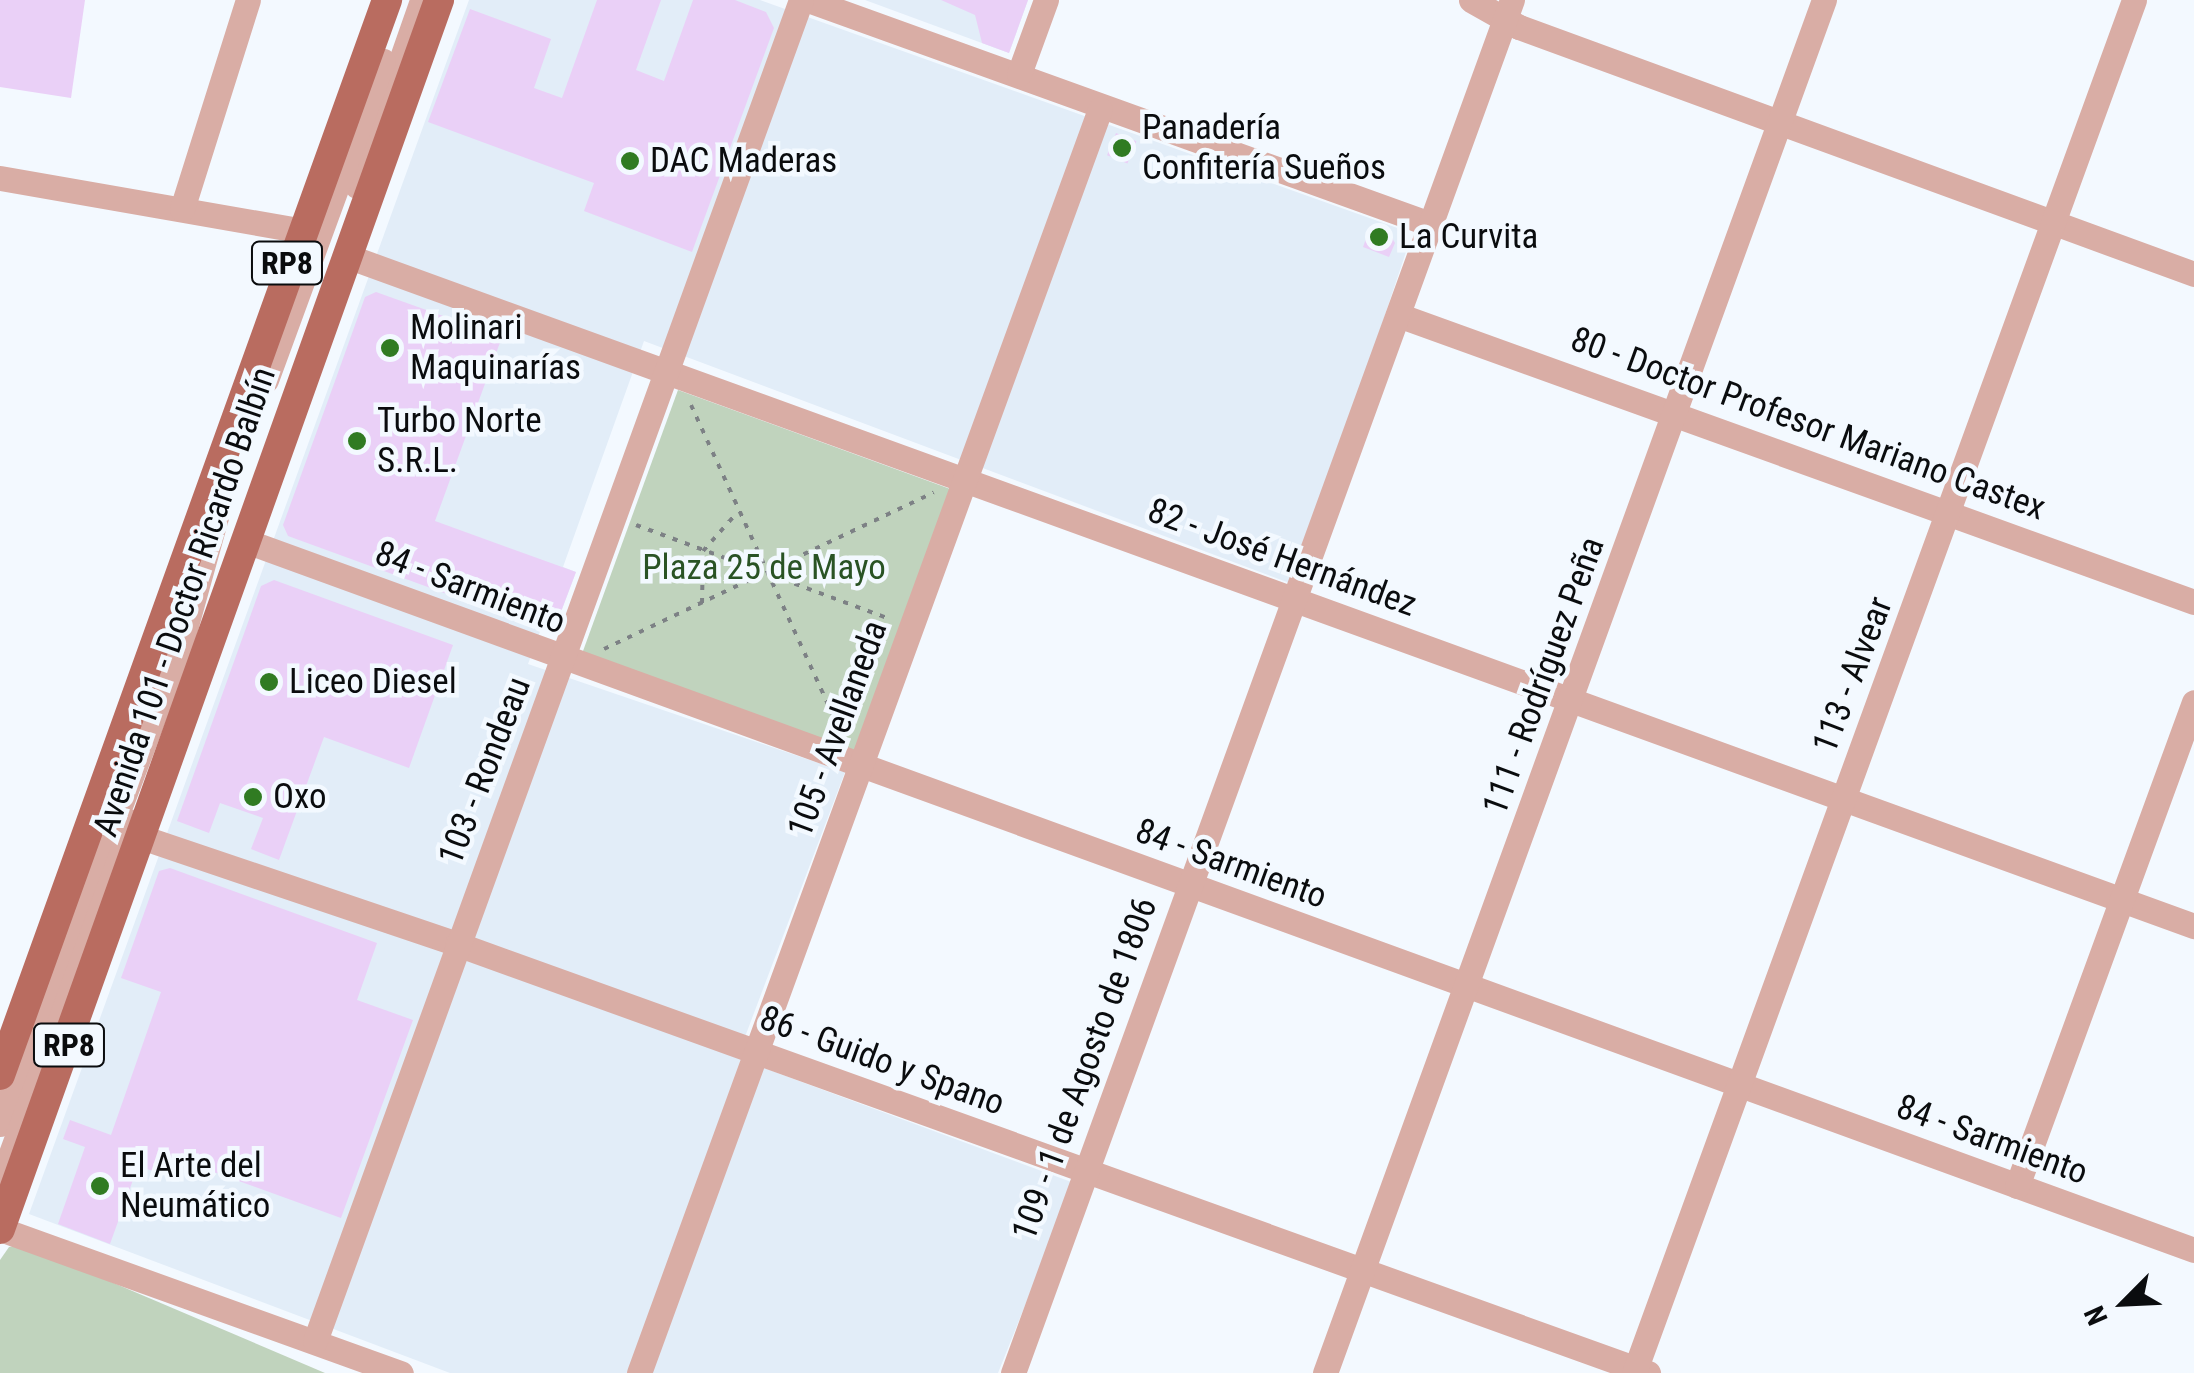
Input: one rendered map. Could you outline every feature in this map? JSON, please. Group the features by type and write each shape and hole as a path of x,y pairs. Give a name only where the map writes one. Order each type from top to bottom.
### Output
{"main road":[{"name":"Avenida 101 - Doctor Ricardo Balbín","path":"0,1229 299,230 387,0"},
{"name":"Avenida 101 - Doctor Ricardo Balbín","path":"6,1083 246,540 440,0"}],"street":[{"path":"182,209 248,0"},
{"path":"0,1184 180,648 209,536 405,0"},
{"path":"118,827 422,0"},
{"path":"805,0 1019,74 1100,109 1430,224"},
{"name":"103 - Rondeau","path":"315,1341 456,944 569,662 617,518 674,372 805,0"},
{"path":"1019,74 1046,0"},
{"path":"1470,0 1508,9 1779,125 2194,274"},
{"name":"111 - Rodríguez Peña","path":"1325,1373 1574,702 1824,0"},
{"name":"113 - Alvear","path":"1639,1371 2134,0"},
{"name":"109 - 1 de Agosto de 1806","path":"1013,1373 1508,9"},
{"name":"105 - Avellaneda","path":"639,1373 1100,109"},
{"path":"0,178 299,230"},
{"name":"82 - José Hernández","path":"347,256 2194,926"},
{"name":"80 - Doctor Profesor Mariano Castex","path":"1398,315 1676,412 2194,602"},
{"name":"84 - Sarmiento","path":"246,540 569,662 2194,1250"},
{"path":"2016,1186 2194,702"},
{"name":"86 - Guido y Spano","path":"118,827 456,944 1639,1371"},
{"path":"0,1116 6,1083"},
{"path":"0,1124 6,1083"},
{"path":"0,1229 400,1373"}],"path":[{"path":"674,372 736,514 859,766"},
{"path":"569,662 964,480"},
{"path":"702,603 703,551 736,514"},
{"path":"617,518 913,628"}],"shaded area":[{"path":"469,0 760,0 1403,230 1409,243 1295,585 644,341 563,567 576,572 556,625 541,629 528,664 845,772 737,1058 1074,1183 998,1373 450,1373 29,1214"},
{"path":"865,0 1028,0 1009,53"}],"green space":[{"name":"Plaza 25 de Mayo","path":"678,390 952,490 857,752 583,652"},
{"path":"22,1244 325,1373 0,1373 0,1260 9,1247"}],"building":[{"path":"0,0 85,0 71,98 0,87"},
{"path":"597,0 661,0 636,70 664,81 693,0 735,0 766,12 774,28 692,252 584,211 594,183 428,122 470,9 551,39 534,88 562,98"},
{"path":"941,0 1028,0 1009,53 982,43 975,15"},
{"name":"Panadería Confitería Sueños","path":"1116,133 1136,141 1127,163 1107,155"},
{"name":"La Curvita","path":"1371,225 1388,231 1395,243 1389,257 1363,247"},
{"path":"376,292 502,337 435,521 576,572 556,625 546,630 288,536 283,525 365,297"},
{"path":"274,580 453,645 409,768 324,737 279,860 251,849 263,818 220,803 209,833 177,821 261,586"},
{"path":"170,868 377,943 357,1000 413,1020 341,1218 172,1157 165,1175 138,1166 110,1244 58,1224 85,1147 63,1139 70,1120 111,1135 161,992 121,978 159,871"}],"place":[{"name":"Panadería Confitería Sueños","path":"1122,148"},
{"name":"DAC Maderas","path":"630,161"},
{"name":"La Curvita","path":"1379,237"},
{"name":"Molinari Maquinarías","path":"390,348"},
{"name":"Turbo Norte S.R.L.","path":"357,441"},
{"name":"Liceo Diesel","path":"269,682"},
{"name":"Oxo","path":"253,797"},
{"name":"El Arte del Neumático","path":"100,1186"}]}
